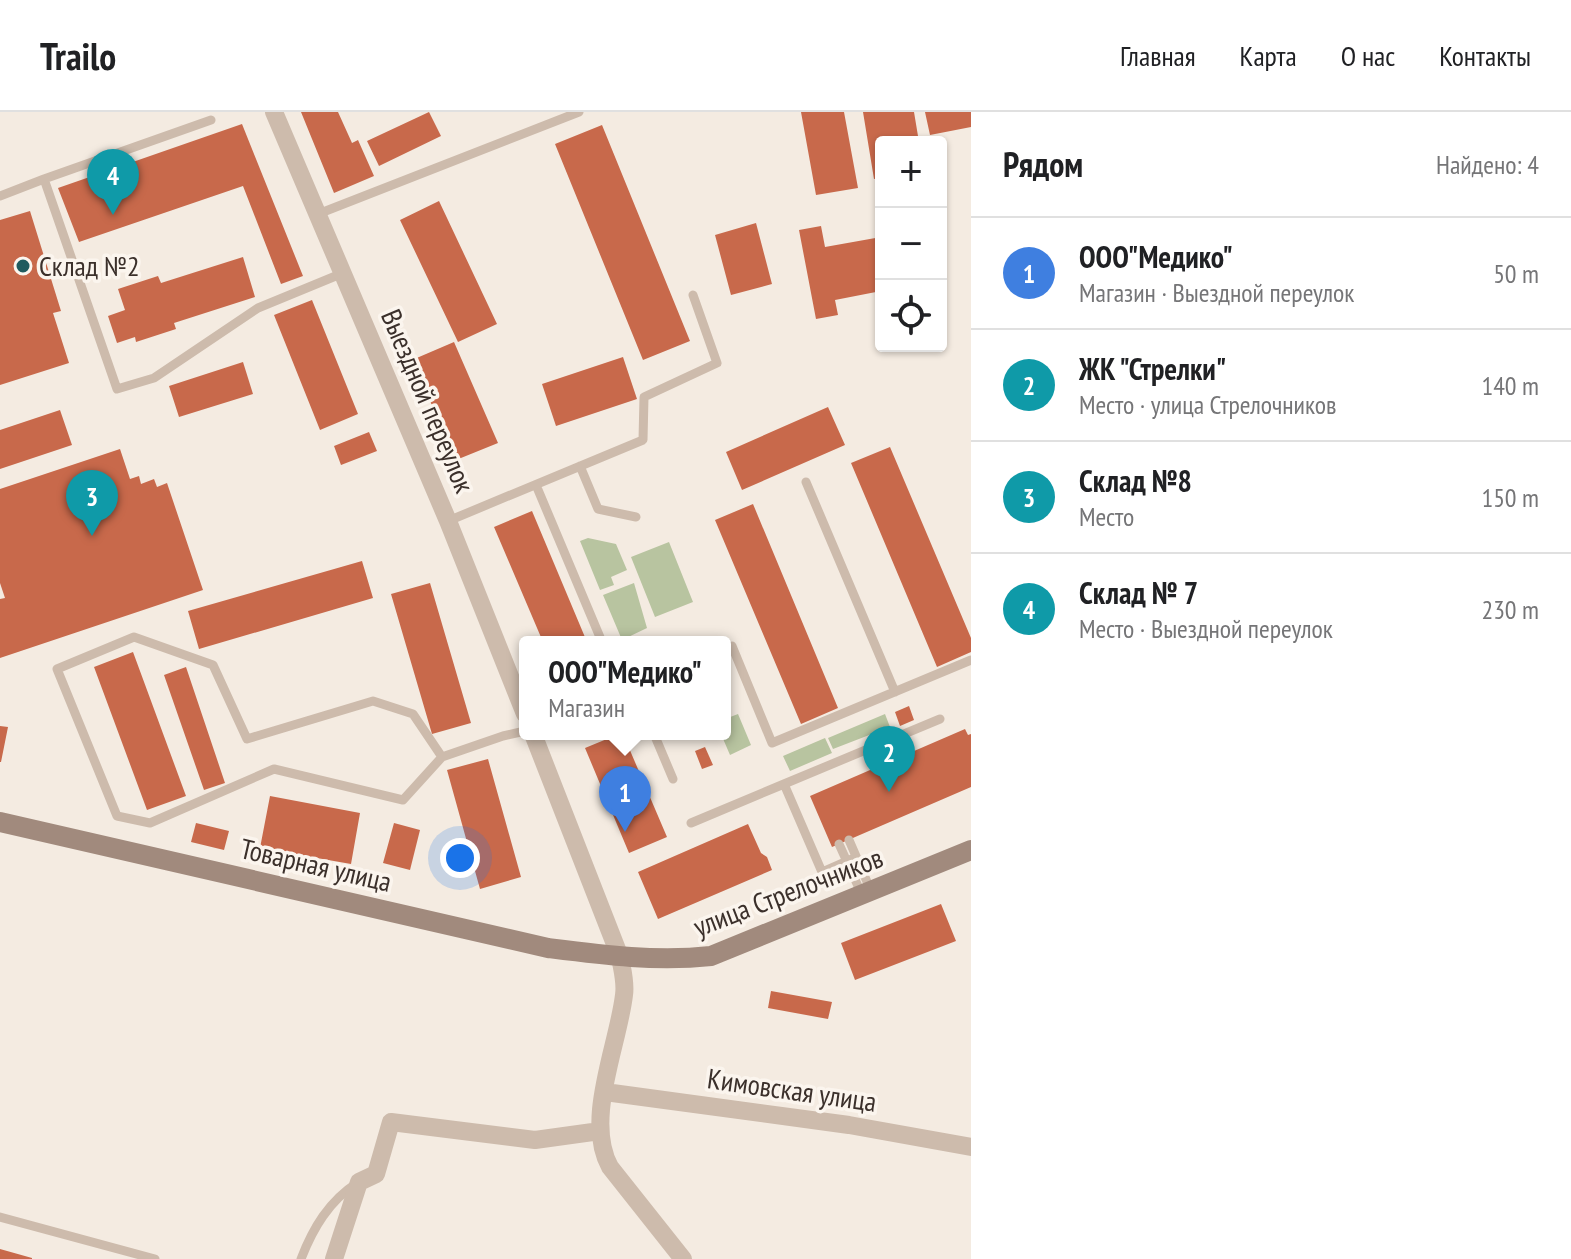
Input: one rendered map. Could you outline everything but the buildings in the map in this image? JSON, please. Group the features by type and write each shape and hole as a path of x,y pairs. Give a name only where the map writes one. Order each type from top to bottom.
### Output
{"main road":[{"name":"Товарная улица","path":"0,822 548,948 620,957"},
{"name":"улица Стрелочников","path":"620,957 687,959 711,956 971,850"}],"street":[{"name":"Выездной переулок","path":"274,112 448,521 519,699"},
{"path":"535,740 620,957 624,994 600,1131 604,1156 683,1259"},
{"name":"Кимовская улица","path":"605,1092 849,1125 971,1147"},
{"path":"334,1259 359,1182 376,1174 391,1122 535,1140 600,1131"}],"lane":[{"path":"318,214 579,112"},
{"path":"0,196 211,120"},
{"path":"44,179 117,389 154,378 258,308 343,273"},
{"path":"448,521 643,440 644,397 717,363 693,295"},
{"path":"580,466 598,509 636,517"},
{"path":"806,482 895,692"},
{"path":"536,485 599,636"},
{"path":"442,757 413,714 373,701 247,739 213,665 134,637 57,669 117,816 150,823 274,769 403,800 442,757 519,732"},
{"path":"731,646 772,743 971,660"},
{"path":"691,823 940,719"},
{"path":"657,740 673,779"},
{"path":"784,784 822,872 851,859"},
{"path":"844,842 866,893"},
{"path":"301,1259 309,1238 339,1195 359,1182"},
{"path":"0,1217 155,1259"}],"green space":[{"path":"588,538 616,544 627,570 611,577 614,585 600,590 580,541"},
{"path":"669,542 693,602 655,617 631,557"},
{"path":"634,583 647,628 630,636 620,636 603,595"},
{"path":"738,714 751,745 730,755 724,740 731,740 731,717"},
{"path":"885,714 890,727 833,749 828,738"},
{"path":"825,738 832,753 790,771 783,756"}],"place":[{"name":"Склад № 7","path":"113,215"},
{"name":"Склад №2","path":"23,266"},
{"name":"Склад №8","path":"92,536"},
{"name":"ЖК \"Стрелки\"","path":"889,792"},
{"name":"ООО\"Медико\"","path":"625,832"}]}
